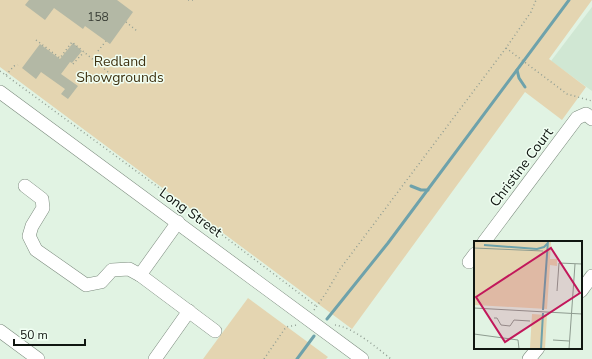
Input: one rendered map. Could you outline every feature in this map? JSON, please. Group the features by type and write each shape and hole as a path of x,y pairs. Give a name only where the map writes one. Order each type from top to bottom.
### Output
{"street":[{"name":"Long Street","path":"0,92 362,359"},
{"name":"Christine Court","path":"485,241 577,118 589,116"},
{"path":"25,186 42,198 43,208 32,226 29,236 36,250 86,285 101,282 112,270 129,269 140,275 216,331"},
{"path":"140,275 178,222"},
{"path":"582,290 592,276"},
{"path":"155,359 189,311"},
{"path":"0,331 38,359"},
{"path":"530,359 537,349"}],"path":[{"path":"188,0 193,0"},
{"path":"312,312 326,293 340,269 506,48 531,12 536,0"},
{"path":"126,22 137,31"},
{"path":"36,40 60,58 72,42 108,72"},
{"path":"98,51 106,41"},
{"path":"506,48 567,94 592,100"},
{"path":"73,64 84,52"},
{"path":"6,75 14,66 18,65"},
{"path":"0,71 192,212 316,306"},
{"path":"330,324 340,326 354,333 391,359"},
{"path":"264,359 286,327 298,325"}],"shaded area":[{"path":"592,7 592,91 551,61"}],"green space":[{"name":"Redland Showgrounds","path":"0,0 592,0 549,59 586,87 562,120 525,92 352,329 0,67"},
{"path":"248,298 328,357 326,359 203,359"}],"building":[{"path":"29,0 117,0 133,12 110,44 85,26 83,29 54,8 45,20 25,5"},
{"path":"73,43 82,51 72,63 70,62 61,74 78,86 68,99 61,94 65,89 41,72 36,79 22,68 40,44 60,59"}],"waterway":[{"path":"327,319 388,243 569,0"},
{"path":"517,70 519,78 525,87"},
{"path":"411,186 421,190 428,190"},
{"path":"297,359 314,336"}]}
